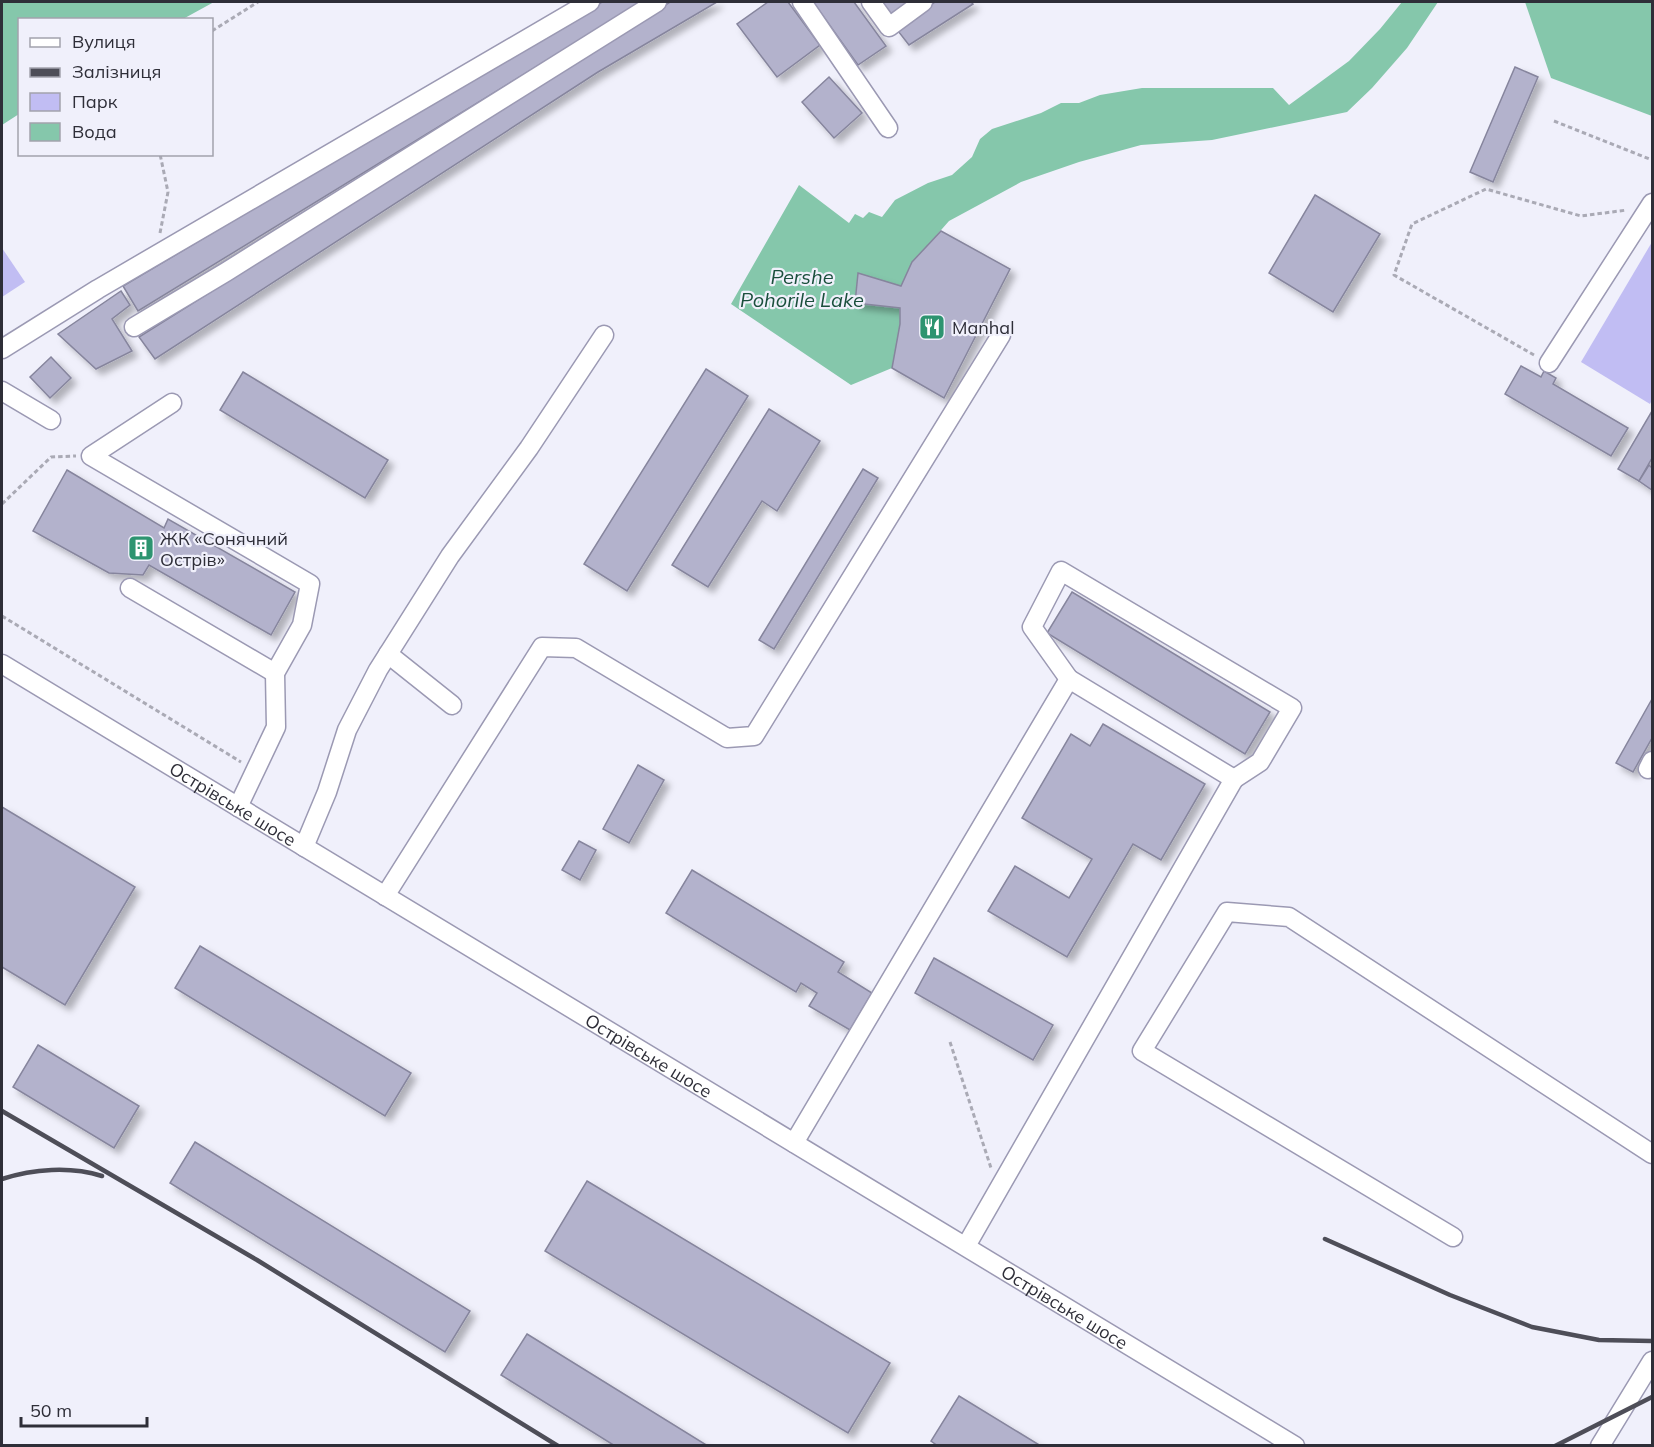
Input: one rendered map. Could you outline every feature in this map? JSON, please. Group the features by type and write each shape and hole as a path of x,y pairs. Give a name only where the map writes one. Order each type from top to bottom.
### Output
{"street":[{"path":"2,349 155,255 590,2"},
{"path":"134,327 226,272 657,2"},
{"path":"802,2 888,128"},
{"path":"871,2 889,27 922,2"},
{"path":"1549,363 1651,205"},
{"path":"304,847 327,792 347,730 378,670 450,556 529,448 604,335"},
{"path":"385,896 542,647 576,648 727,738 754,736 1001,335"},
{"path":"2,391 51,420"},
{"path":"172,403 91,456 310,584 302,625 275,673 276,727 238,807"},
{"path":"966,1246 1234,779 1260,762 1292,708 1061,571 1032,627 1069,679 1234,779"},
{"path":"130,588 275,673"},
{"path":"388,654 452,705"},
{"name":"Острівське шосе","path":"2,664 1295,1446"},
{"path":"794,1143 1069,679"},
{"path":"1453,1237 1142,1051 1227,912 1289,917 1653,1154"},
{"path":"1600,1446 1653,1362"}],"path":[{"path":"213,30 258,2"},
{"path":"1554,122 1653,160"},
{"path":"155,255 168,192 160,156"},
{"path":"1549,363 1394,275 1412,224 1486,189 1581,216 1651,205"},
{"path":"2,504 51,457 91,456"},
{"path":"2,615 255,771"},
{"path":"950,1042 999,1189"}],"green space":[{"path":"1652,242 1652,400 1650,404 1581,362"},
{"path":"2,248 25,282 2,297"}],"water":[{"path":"2,2 214,2 185,18 18,18 18,115 2,125"},
{"name":"Pershe Pohorile Lake","path":"1402,2 1438,2 1407,48 1372,88 1347,112 1212,140 1141,145 1079,162 1021,182 949,221 913,262 901,286 858,274 855,303 900,308 900,324 892,368 851,385 731,304 799,185 849,223 855,214 863,218 869,212 882,217 895,200 928,183 952,175 972,157 980,139 992,129 1041,113 1061,103 1079,103 1100,95 1142,88 1273,88 1289,105 1349,61"},
{"path":"1525,2 1652,2 1652,116 1551,78"}],"building":[{"path":"602,2 642,2 138,311 123,286"},
{"path":"670,2 717,2 598,72 155,359 139,337"},
{"path":"768,2 788,2 820,45 777,77 737,24"},
{"path":"813,2 854,2 886,46 858,65"},
{"path":"879,2 910,2 889,16"},
{"path":"935,2 971,2 973,4 909,45 898,31"},
{"path":"1515,67 1538,77 1493,182 1470,172"},
{"path":"829,77 862,113 834,138 802,102"},
{"path":"1315,195 1380,234 1333,312 1269,273"},
{"path":"941,231 1010,269 944,398 892,368 900,324 900,308 855,303 858,273 901,286 912,262"},
{"path":"121,291 130,305 112,319 132,351 96,369 58,334"},
{"path":"51,357 71,378 50,398 30,377"},
{"path":"1521,366 1541,377 1544,371 1556,378 1553,384 1628,428 1611,456 1505,394"},
{"path":"706,369 748,396 627,591 584,564"},
{"path":"243,372 388,460 365,498 220,410"},
{"path":"769,409 820,441 777,511 762,501 708,587 672,565"},
{"path":"1652,411 1652,458 1639,481 1618,469"},
{"path":"1649,465 1652,468 1652,490 1639,481"},
{"path":"863,469 878,478 774,649 759,640"},
{"name":"ЖК «Сонячний Острів»","path":"67,470 164,528 168,519 295,592 271,635 149,565 143,575 109,573 33,531"},
{"path":"1072,592 1270,712 1245,754 1047,633"},
{"path":"1652,699 1652,738 1633,772 1616,763"},
{"path":"1103,724 1205,784 1161,860 1133,844 1067,957 988,911 1015,866 1069,898 1092,859 1022,818 1071,734 1090,746"},
{"path":"638,765 664,780 629,843 603,829"},
{"path":"2,807 135,887 65,1005 2,967"},
{"path":"579,841 596,850 580,880 562,870"},
{"path":"692,870 844,962 838,972 872,993 850,1030 809,1006 817,993 801,983 796,992 666,913"},
{"path":"200,946 411,1073 385,1116 175,988"},
{"path":"934,958 1053,1025 1033,1060 915,993"},
{"path":"38,1045 139,1106 114,1148 13,1087"},
{"path":"195,1142 470,1311 445,1352 170,1183"},
{"path":"587,1181 890,1363 848,1433 545,1251"},
{"path":"527,1334 708,1446 615,1446 501,1375"},
{"path":"959,1396 1041,1446 938,1446 931,1441"}],"railway":[{"path":"2,1111 257,1260 558,1446"},
{"path":"2,1179 52,1170 77,1171 102,1176"},
{"path":"1325,1239 1450,1295 1532,1327 1599,1340 1652,1341"},
{"path":"1555,1446 1652,1397"}],"place":[{"name":"Manhal","path":"932,327"},
{"name":"ЖК «Сонячний Острів»","path":"141,548"}]}
